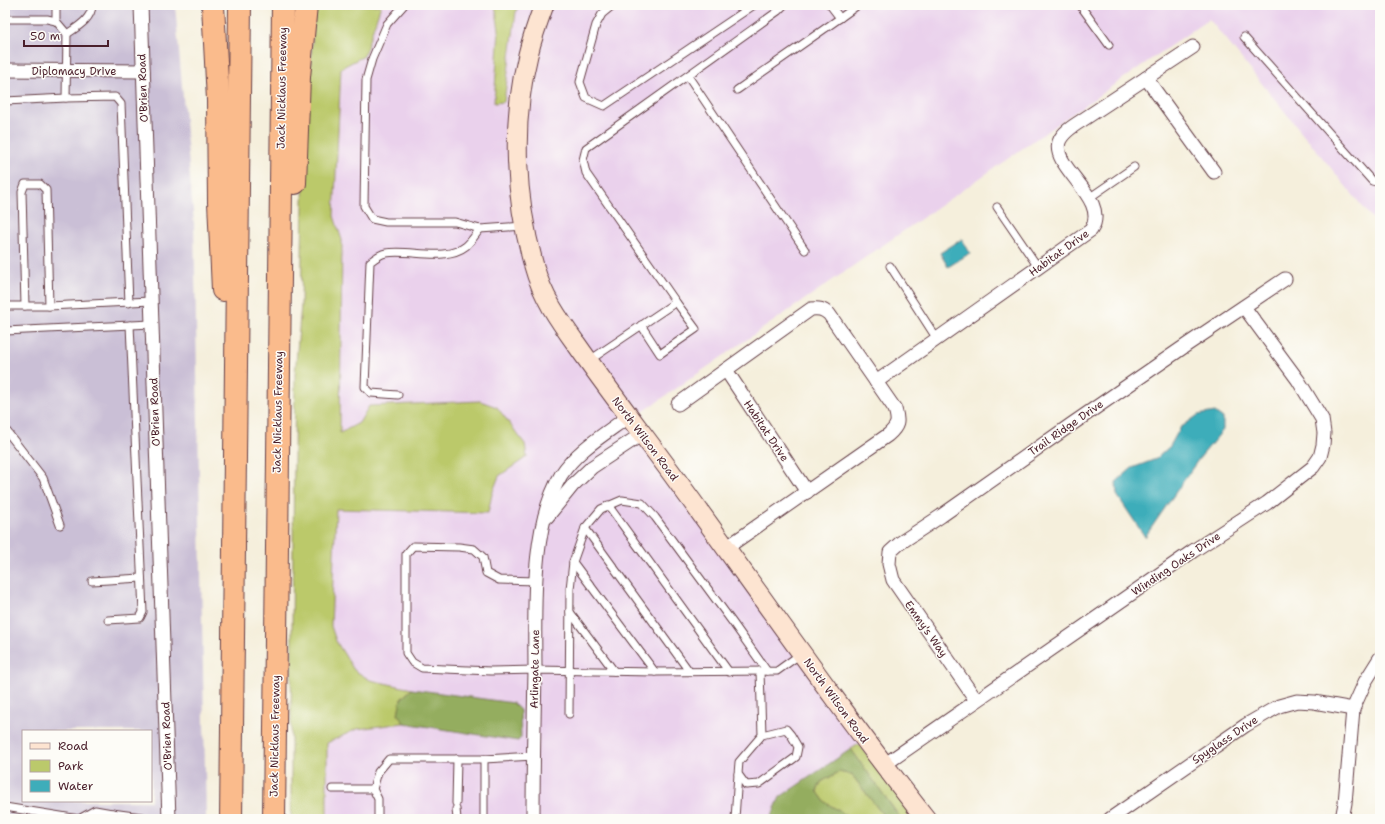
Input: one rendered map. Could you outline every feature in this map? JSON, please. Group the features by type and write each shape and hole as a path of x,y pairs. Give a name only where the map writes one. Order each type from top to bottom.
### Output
{"highway":[{"path":"213,5 218,100 219,202 234,511"},
{"path":"231,819 240,5"},
{"name":"Jack Nicklaus Freeway","path":"274,819 283,5"},
{"path":"278,381 291,293 299,77 306,5"}],"main road":[{"name":"North Wilson Road","path":"544,5 528,54 519,106 518,166 524,226 534,267 543,292 558,318 588,361 884,765 926,819"}],"street":[{"name":"O'Brien Road","path":"141,5 169,819"},
{"name":"Habitat Drive","path":"876,382 1091,230 1094,225 1096,214 1089,198 1061,157 1059,152 1059,142 1069,129 1193,47"},
{"name":"Diplomacy Drive","path":"5,70 143,71"},
{"path":"1146,78 1214,172"},
{"name":"Trail Ridge Drive","path":"890,552 900,543 1072,424 1285,279"},
{"path":"678,404 811,309 818,308 829,314 895,409 898,419 895,428 888,435 726,548"},
{"name":"Winding Oaks Drive","path":"884,765 1193,551 1267,503 1313,467 1320,457 1323,445 1324,433 1322,419 1298,380 1244,308"},
{"name":"Habitat Drive","path":"726,370 806,492"},
{"name":"Arlingate Lane","path":"533,819 536,581 540,534 551,496 561,475 578,453 629,416"},
{"name":"Arlingate Lane","path":"544,520 574,485 592,467 642,434"},
{"name":"Emmy's Way","path":"890,552 889,564 893,580 976,700"},
{"path":"1342,819 1353,710 1365,682 1380,658"},
{"name":"Spyglass Drive","path":"1110,819 1246,725 1279,706 1298,701 1314,702 1353,710"}],"lane":[{"path":"56,5 56,21"},
{"path":"67,34 86,19 92,5"},
{"path":"404,5 388,24 372,59 366,80 364,206 372,219 386,222 455,222 480,229 524,226"},
{"path":"613,5 602,14 596,25 580,82 586,98 604,106 754,5"},
{"path":"641,326 660,354 696,329 586,173 583,160 586,148 778,11 784,5"},
{"path":"830,5 840,18"},
{"path":"737,90 858,5"},
{"path":"1080,5 1109,45"},
{"path":"5,19 47,19 56,21 67,34 66,98"},
{"path":"1244,37 1372,181 1380,183"},
{"path":"688,76 806,250"},
{"path":"5,100 114,97 121,104 129,303"},
{"path":"1089,198 1134,168"},
{"path":"25,306 22,192 25,184 40,184 46,190 49,306"},
{"path":"997,207 1038,268"},
{"path":"398,395 371,393 365,386 370,262 377,256 386,253 442,254 458,251 467,246 480,229"},
{"path":"890,266 937,339"},
{"path":"5,306 49,306 151,301"},
{"path":"588,361 676,302"},
{"path":"108,620 140,618 143,612 130,324"},
{"path":"5,331 152,324"},
{"path":"5,429 43,478 60,525"},
{"path":"569,714 570,612 573,562 585,528 601,508 622,500 642,503 655,517 734,623 764,671 762,735"},
{"path":"608,505 729,672"},
{"path":"585,528 690,672"},
{"path":"536,581 499,580 486,573 483,557 474,549 459,547 413,546 406,554 406,653 412,662 422,668 491,671 729,672 777,671 802,653"},
{"path":"573,562 655,672"},
{"path":"92,581 141,578"},
{"path":"570,612 614,671"},
{"path":"735,819 738,774 739,762 762,735 786,729 792,735 798,747 796,757 759,784 746,784 738,774"},
{"path":"378,819 378,800 373,789 378,772 389,759 484,759 534,756"},
{"path":"457,759 457,819"},
{"path":"484,759 484,819"},
{"path":"332,789 373,789"},
{"path":"5,807 79,818 95,810 112,816 156,819"}],"shaded area":[{"path":"5,5 175,5 194,224 206,819 5,819"},
{"path":"381,5 495,5 499,30 494,103 519,5 1380,5 1380,228 1209,19 631,420 867,738 780,797 771,819 327,819 327,743 357,729 404,723 518,741 513,703 412,689 370,680 354,670 336,641 331,626 335,509 488,513 492,494 499,476 527,456 369,406 359,423 340,433 342,240 334,216 341,68 364,55"}],"green space":[{"path":"315,5 381,5 364,56 341,68 334,216 342,240 340,433 359,423 369,406 480,401 497,407 525,444 527,457 499,476 492,494 488,513 336,509 331,626 336,641 354,670 370,680 412,689 401,699 398,714 404,723 357,729 327,743 327,819 291,819 295,374 301,305 304,152"},
{"path":"495,5 519,5 516,12 504,102 494,103 499,30"},
{"path":"412,689 513,703 520,710 521,737 518,741 404,723 398,714 401,699"},
{"path":"859,744 917,819 901,819 851,749"},
{"path":"851,749 901,819 886,819 852,775 839,772 821,782 817,791 825,802 852,819 771,819 780,797"},
{"path":"839,772 852,775 886,819 852,819 825,802 817,791 821,782"}],"water":[{"path":"962,239 970,253 948,267 940,253"},
{"path":"1215,412 1223,418 1223,430 1198,460 1145,537 1117,495 1116,482 1132,468 1156,459 1170,446 1180,428 1198,415"}]}
